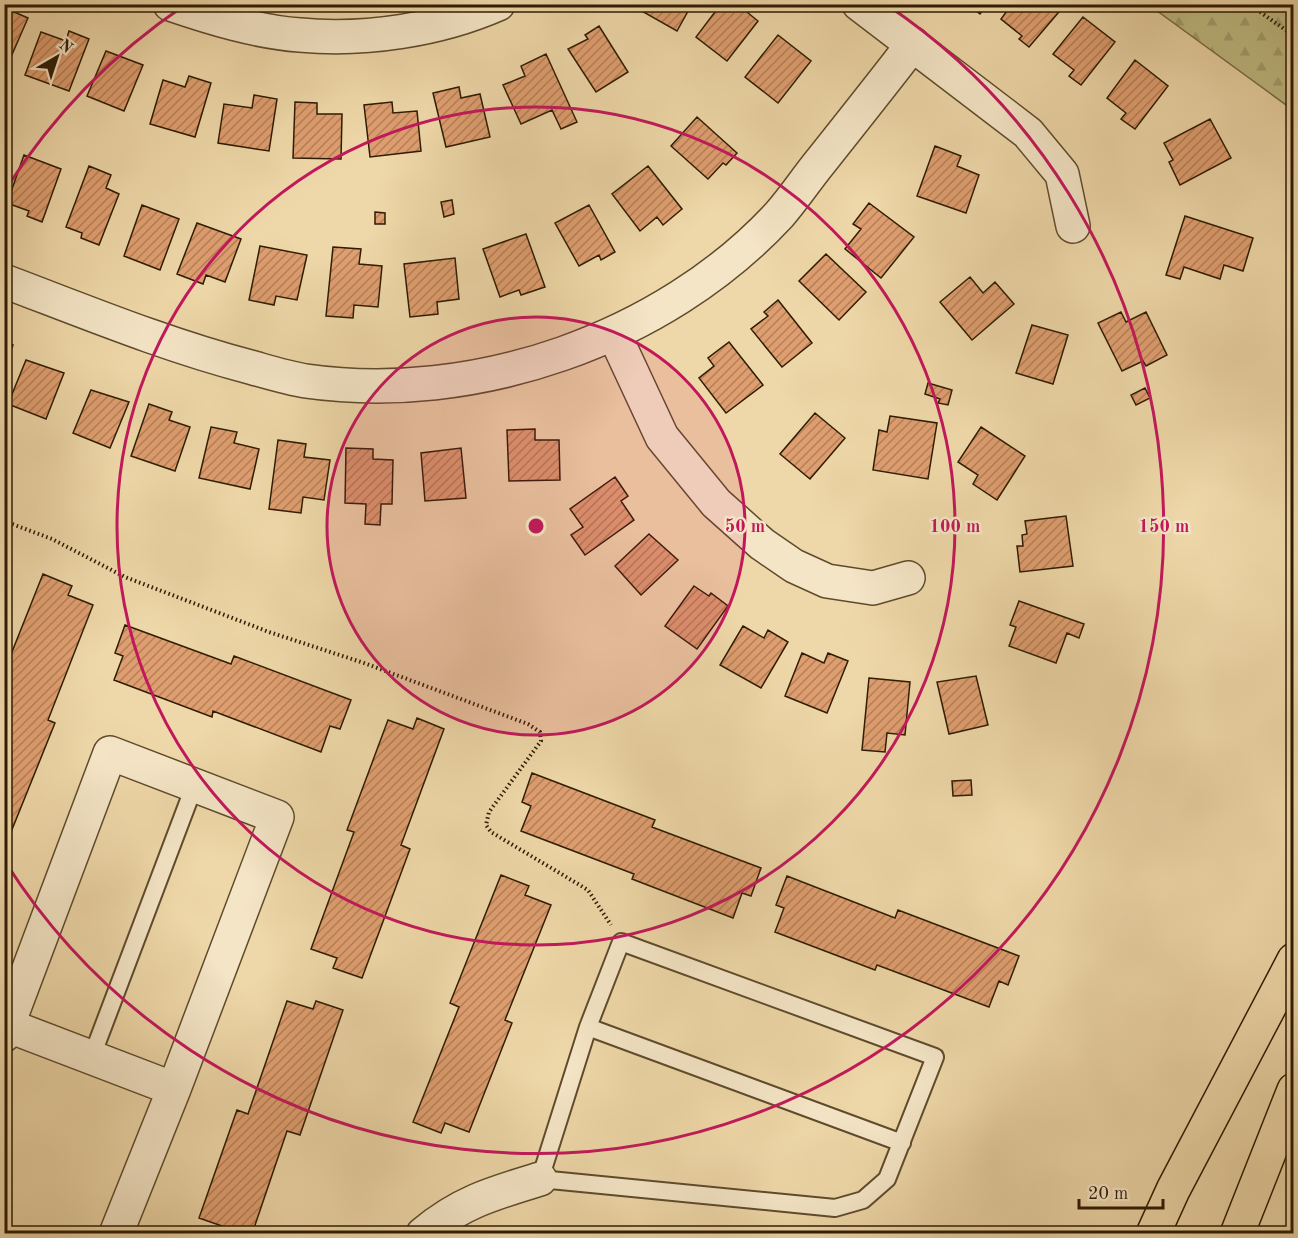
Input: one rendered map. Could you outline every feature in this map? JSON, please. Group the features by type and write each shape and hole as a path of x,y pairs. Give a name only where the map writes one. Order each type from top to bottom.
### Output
{"highway":[{"path":"1153,1233 1173,1190 1293,960"},
{"path":"1237,1233 1293,1090"}],"street":[{"path":"170,4 235,23 299,35 332,36 376,33 465,19 498,4"},
{"path":"859,4 1028,133 1062,174 1073,226"},
{"path":"4,282 193,352 304,381 359,386 408,385 470,379 534,363 614,334 698,284 743,248 779,214 913,44"},
{"path":"614,334 662,437 716,503 762,544 794,566 827,581 873,588 908,578"},
{"path":"116,1233 174,1089 277,817 110,753 6,1028 92,1056 174,1089"},
{"path":"423,1233 437,1222 480,1197 540,1179"}],"lane":[{"path":"92,1056 195,784"},
{"path":"621,942 935,1057 887,1179 863,1200 835,1208 540,1179 588,1027 621,942"},
{"path":"588,1027 902,1143"}],"path":[{"path":"1249,4 1293,36"},
{"path":"4,521 51,539 125,577 269,632 364,663 506,715 540,732 541,741 489,812 486,825 491,832 588,890 621,942"}],"green space":[{"path":"1149,5 1293,5 1293,110"}],"building":[{"path":"640,4 692,4 677,31 638,9"},
{"path":"721,4 737,4 758,21 727,61 696,37"},
{"path":"967,4 987,4 980,14"},
{"path":"1012,4 1062,4 1064,6 1029,47 1019,39 1022,36 1001,19"},
{"path":"5,8 28,18 7,66 4,65"},
{"path":"1083,17 1115,42 1081,85 1069,76 1074,70 1053,54"},
{"path":"599,26 628,72 596,92 568,49 588,39 585,35"},
{"path":"69,31 89,39 69,91 25,75 41,32 66,41"},
{"path":"778,35 811,61 778,103 745,77"},
{"path":"106,51 143,65 124,111 87,96"},
{"path":"546,54 577,122 561,129 552,110 521,124 503,85 525,76 521,66"},
{"path":"1135,60 1168,86 1135,129 1121,119 1126,113 1107,98"},
{"path":"189,76 211,83 195,137 150,124 163,80 185,87"},
{"path":"459,87 461,98 480,94 490,137 446,147 433,93"},
{"path":"254,95 277,99 269,151 218,143 224,104 252,108"},
{"path":"295,102 317,103 317,114 342,114 341,159 293,158"},
{"path":"392,102 393,113 417,111 421,151 370,157 364,105"},
{"path":"697,117 737,153 726,165 723,163 708,179 671,146"},
{"path":"1210,119 1231,158 1180,185 1169,162 1173,160 1164,143"},
{"path":"935,146 961,156 957,166 979,175 966,213 917,196"},
{"path":"24,155 61,169 42,222 27,216 29,211 7,203"},
{"path":"89,166 111,175 106,188 119,194 99,245 81,238 82,233 66,227"},
{"path":"648,166 682,209 663,225 657,217 640,231 612,194"},
{"path":"452,200 454,214 444,217 441,202"},
{"path":"869,203 914,237 881,278 845,249 861,229 853,224"},
{"path":"142,205 179,219 160,270 124,256"},
{"path":"589,205 615,252 601,260 599,255 579,266 555,223"},
{"path":"375,212 385,213 385,224 375,224"},
{"path":"1185,216 1253,238 1243,271 1224,265 1220,279 1184,267 1180,279 1166,275"},
{"path":"197,223 241,239 225,282 206,275 203,284 177,274"},
{"path":"526,234 545,287 521,295 519,290 500,297 483,249"},
{"path":"260,246 307,255 297,300 276,296 274,305 249,300"},
{"path":"333,247 361,249 359,264 382,266 378,307 354,305 353,318 326,316"},
{"path":"826,254 866,292 839,320 799,281"},
{"path":"455,258 459,299 437,302 438,314 410,317 404,264"},
{"path":"970,277 983,293 995,282 1014,304 972,340 940,302"},
{"path":"778,300 812,343 782,367 751,329 768,316 764,312"},
{"path":"1121,312 1126,322 1146,312 1167,355 1146,366 1143,361 1122,371 1098,323"},
{"path":"1032,325 1068,335 1053,384 1016,373"},
{"path":"4,342 13,345 4,368"},
{"path":"729,342 763,385 726,413 699,378 714,366 708,358"},
{"path":"26,360 64,373 46,419 8,404"},
{"path":"928,383 952,390 948,405 938,403 940,399 925,394"},
{"path":"1145,388 1150,398 1136,405 1131,395"},
{"path":"91,390 129,402 110,448 73,433"},
{"path":"149,404 172,412 169,420 190,427 175,471 131,456"},
{"path":"815,413 845,438 810,479 780,454"},
{"path":"890,416 937,423 928,479 873,470 879,430 887,432"},
{"path":"211,427 237,432 234,443 259,449 250,489 199,478"},
{"path":"981,427 1025,456 997,500 973,484 978,475 958,462"},
{"path":"535,429 535,440 559,440 560,480 509,481 507,430"},
{"path":"278,440 306,444 304,457 330,460 324,500 303,497 301,513 269,509"},
{"path":"346,448 373,449 373,459 393,460 392,504 381,504 380,525 365,524 366,504 345,503"},
{"path":"461,448 466,498 425,501 421,453"},
{"path":"615,477 628,496 621,501 634,520 585,555 571,535 583,527 570,509"},
{"path":"1066,516 1073,566 1020,572 1017,546 1023,546 1022,535 1027,534 1025,521"},
{"path":"649,534 678,560 641,595 615,566"},
{"path":"43,574 72,586 68,595 93,605 48,720 55,723 11,832 4,829 4,672"},
{"path":"694,586 709,596 711,593 728,606 697,649 665,626"},
{"path":"1019,601 1084,624 1079,638 1067,633 1056,663 1009,646 1016,627 1010,625"},
{"path":"125,625 231,664 234,656 351,700 340,729 330,726 321,752 213,711 212,717 114,680 123,656 115,653"},
{"path":"743,626 764,638 768,630 788,642 761,688 720,665"},
{"path":"802,653 824,663 828,653 848,661 827,713 785,696"},
{"path":"976,676 988,725 949,734 937,682"},
{"path":"869,678 910,682 905,735 887,733 885,752 862,750"},
{"path":"417,718 444,729 401,845 410,849 362,978 333,968 337,958 311,949 354,832 347,830 388,720 413,729"},
{"path":"532,773 655,820 652,827 761,868 751,896 742,893 733,918 632,879 634,874 521,831 531,806 522,802"},
{"path":"971,780 972,795 953,796 952,781"},
{"path":"501,875 529,886 525,895 551,905 505,1020 512,1023 469,1132 445,1123 441,1133 413,1122 459,1007 450,1003"},
{"path":"787,876 895,918 898,910 1019,956 1008,985 999,981 989,1007 877,965 875,970 775,932 784,908 776,905"},
{"path":"287,1001 313,1009 316,1001 343,1010 300,1135 287,1131 252,1234 220,1234 222,1226 199,1218 237,1110 248,1114"}]}
